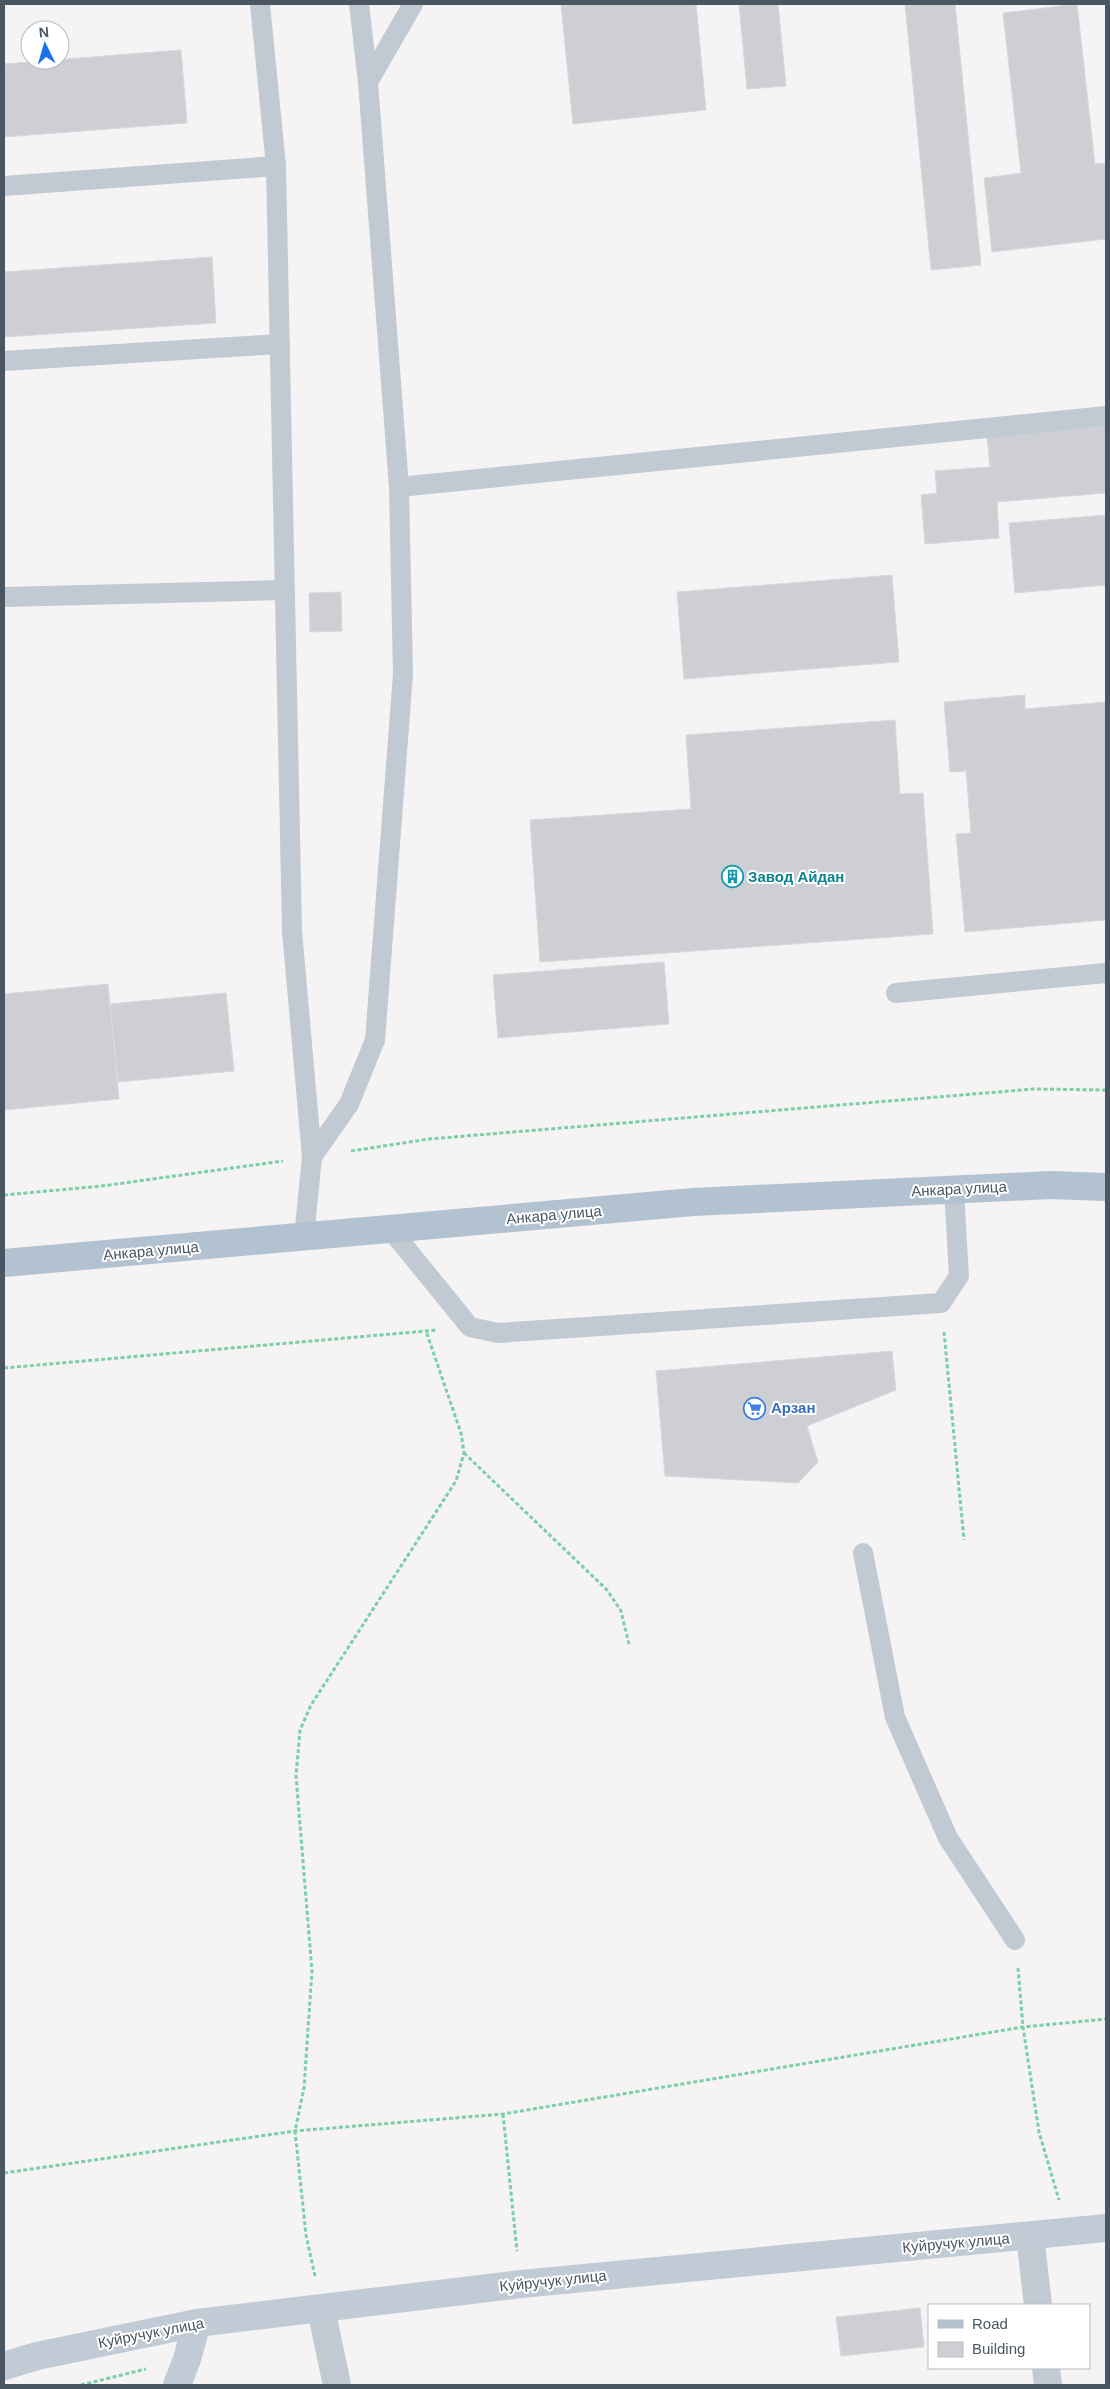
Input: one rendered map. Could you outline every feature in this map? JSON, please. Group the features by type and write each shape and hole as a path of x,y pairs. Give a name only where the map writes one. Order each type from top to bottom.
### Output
{"main road":[{"name":"Анкара улица","path":"4,1263 693,1202 1052,1185 1106,1187"}],"street":[{"name":"Куйручук улица","path":"4,2366 37,2356 197,2323 521,2284 1106,2228"},
{"path":"1030,2236 1038,2304"},
{"path":"321,2309 337,2385"},
{"path":"177,2385 187,2359 197,2323"},
{"path":"1046,2369 1048,2385"}],"lane":[{"path":"260,4 276,166 292,930 312,1157 304,1236"},
{"path":"312,1157 349,1104 375,1040 403,674 399,487 368,82 359,4"},
{"path":"368,82 413,4"},
{"path":"4,186 276,166"},
{"path":"4,362 280,344"},
{"path":"399,487 1106,416"},
{"path":"4,597 284,590"},
{"path":"896,993 1106,973"},
{"path":"391,1230 470,1328 498,1333 941,1303 959,1276 954,1190"},
{"path":"863,1553 895,1717 948,1838 1015,1940"}],"path":[{"path":"4,1195 102,1186 439,1138 1034,1089 1106,1090"},
{"path":"941,1303 964,1540"},
{"path":"4,1368 470,1328"},
{"path":"321,2309 306,2235 295,2131 304,2088 312,1971 296,1776 300,1730 312,1705 456,1481 464,1453 461,1433 426,1331"},
{"path":"464,1453 607,1590 621,1611 629,1644"},
{"path":"1015,1940 1023,2027 1039,2132 1069,2231"},
{"path":"4,2173 295,2131 503,2114 1023,2027 1106,2019"},
{"path":"503,2114 521,2284"}],"building":[{"path":"561,4 696,4 706,110 573,124"},
{"path":"739,4 778,4 786,86 747,89"},
{"path":"905,4 955,4 981,265 931,270"},
{"path":"1077,4 1095,164 1106,163 1106,239 992,252 984,178 1021,173 1003,13"},
{"path":"181,50 187,123 4,137 4,64 20,63 20,70 70,70 70,59"},
{"path":"212,257 216,323 4,337 4,272"},
{"path":"1106,426 1106,493 997,502 999,538 925,544 921,495 937,493 935,471 990,467 987,436"},
{"path":"1106,515 1106,585 1015,593 1009,523"},
{"path":"892,575 899,662 684,679 677,592"},
{"path":"341,592 342,631 310,632 309,593"},
{"path":"1025,695 1025,709 1106,702 1106,920 965,932 956,834 971,833 966,771 950,772 944,702"},
{"name":"Завод Айдан","path":"895,720 900,794 923,793 933,934 540,962 530,820 691,809 686,735"},
{"path":"664,962 669,1024 498,1038 493,975"},
{"path":"108,984 119,1099 4,1110 4,994"},
{"path":"226,993 234,1071 118,1082 110,1004"},
{"name":"Арзан","path":"892,1351 896,1390 807,1426 818,1462 798,1483 665,1476 656,1371"},
{"path":"920,2308 924,2347 841,2356 836,2317"}],"place":[{"name":"Завод Айдан","path":"732,877"},
{"name":"Арзан","path":"755,1408"}]}
